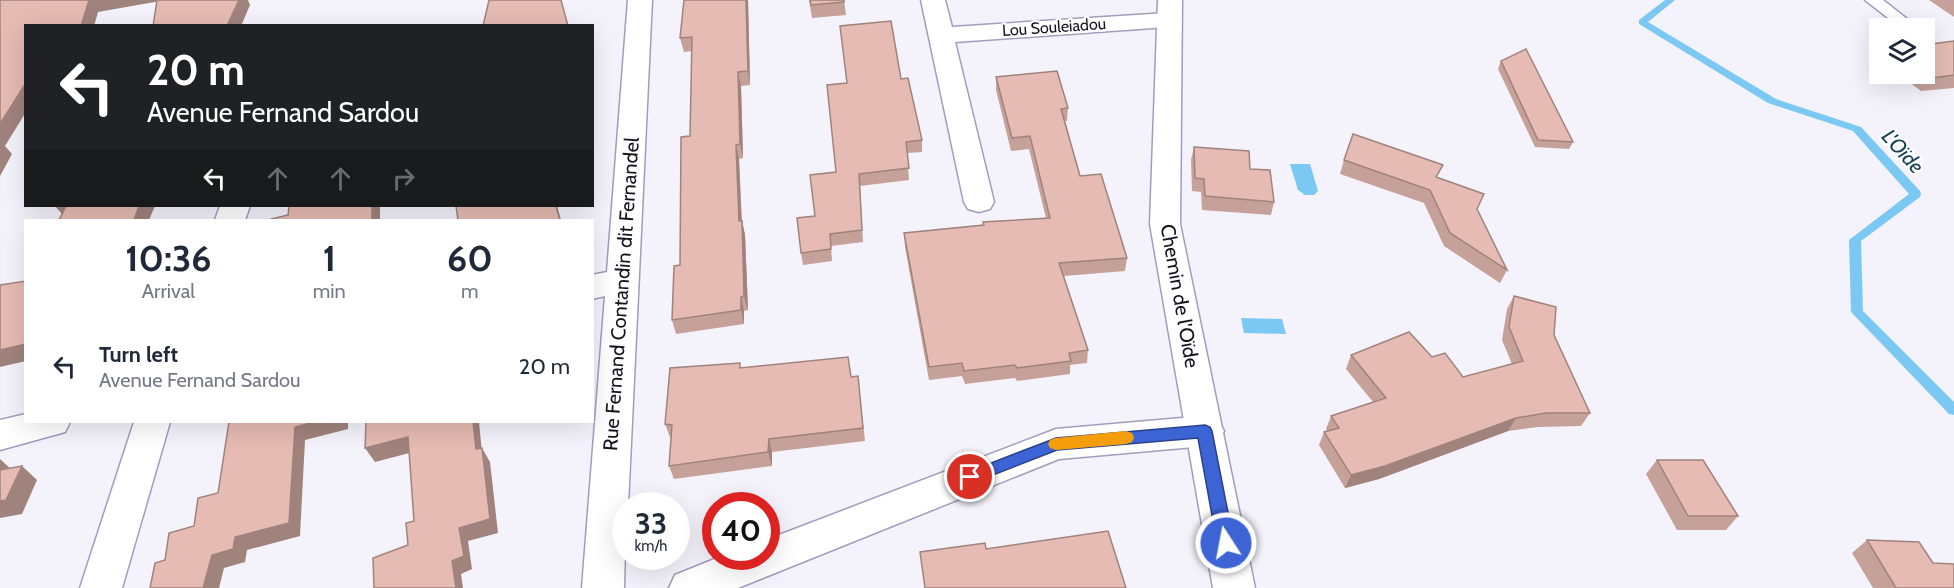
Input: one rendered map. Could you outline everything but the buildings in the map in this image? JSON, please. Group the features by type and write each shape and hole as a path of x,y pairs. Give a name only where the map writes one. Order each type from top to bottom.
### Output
{"street":[{"name":"Rue Fernand Contandin dit Fernandel","path":"603,588 607,283 640,0"},
{"path":"933,0 979,202"},
{"name":"Lou Souleiadou","path":"941,34 1168,10"},
{"name":"Chemin de l'Oïde","path":"1168,10 1165,224 1234,588"},
{"path":"0,435 48,423"},
{"path":"101,588 152,423"},
{"path":"691,588 1056,444 1205,431"}],"lane":[{"path":"1873,0 1897,18"}],"water":[{"path":"1290,164 1310,164 1318,191 1314,195 1305,195 1298,190"},
{"path":"1241,318 1282,319 1286,334 1244,333"}],"waterway":[{"name":"L'Oïde","path":"1671,0 1642,22 1772,101 1857,129 1916,194 1855,240 1857,312 1954,410"}],"slow traffic":[{"path":"1056,444 1126,438"}],"route":[{"path":"970,477 1056,444 1205,431 1226,543"}]}
